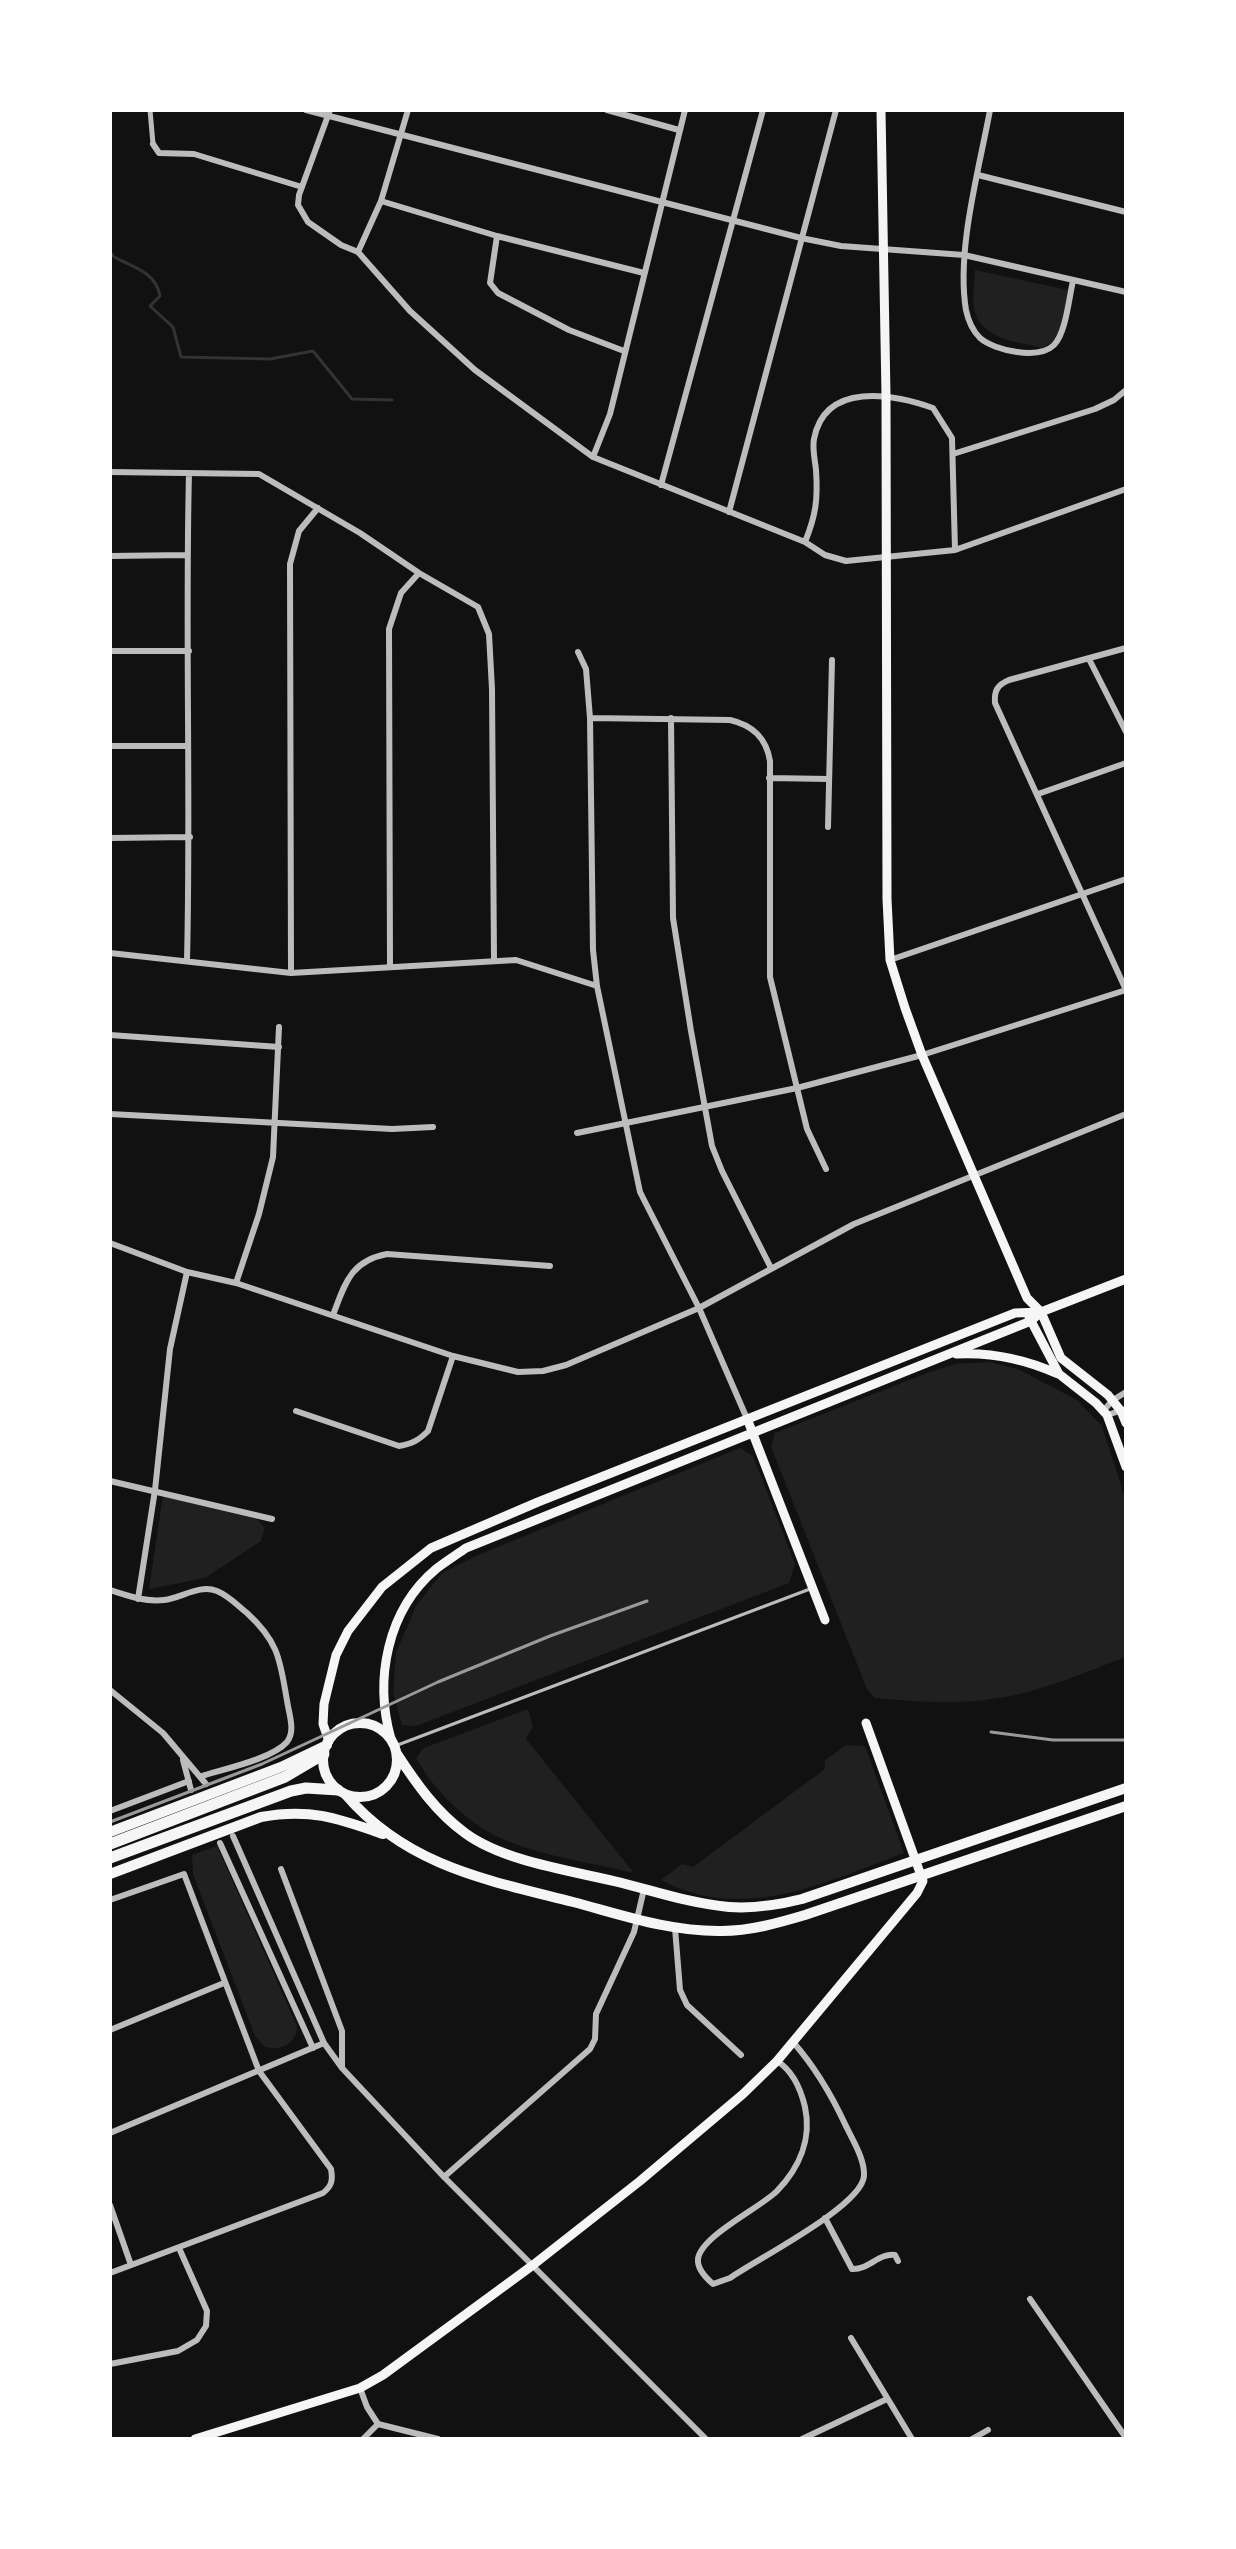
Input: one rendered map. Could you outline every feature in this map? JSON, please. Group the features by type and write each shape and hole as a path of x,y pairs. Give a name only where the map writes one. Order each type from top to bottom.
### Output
{"highway":[{"path":"110,1844 275,1781 327,1747"},
{"path":"110,1858 306,1788 342,1792"}],"main road":[{"path":"881,110 890,960 922,1055 1027,1298 1029,1316 1059,1374"},
{"path":"342,1792 369,1797 379,1792 394,1776 397,1765 385,1698 386,1655 396,1622 414,1592 435,1570 466,1548 753,1434 945,1355 1029,1316 1126,1279"},
{"path":"1027,1298 1041,1312 1061,1358 1124,1410 1126,1423"},
{"path":"1029,1316 1015,1313 538,1502 431,1548 382,1587 348,1631 336,1655 324,1704 326,1774 392,1838 421,1855 477,1878 638,1920 675,1928 719,1932 769,1925 1126,1806"},
{"path":"945,1355 973,1353 1002,1356 1030,1362 1059,1374 1106,1412 1126,1467"},
{"path":"748,1421 825,1620"},
{"path":"538,1502 543,1517"},
{"path":"195,2439 360,2388 405,2360 640,2181 743,2094 777,2061 922,1886 923,1876 866,1723"},
{"path":"110,1832 327,1747 338,1731 357,1724 377,1727 440,1810 465,1834 499,1852 644,1889 726,1907 752,1908 802,1899 1126,1788"},
{"path":"110,1874 261,1817 287,1813 326,1816 392,1838"}],"street":[{"path":"150,110 153,144 159,153 194,154 302,187"},
{"path":"306,110 330,113 801,238 841,246 964,255 1126,292"},
{"path":"358,252 381,201 408,110"},
{"path":"607,110 679,130"},
{"path":"593,457 610,414 685,110"},
{"path":"661,485 763,110"},
{"path":"729,512 836,110"},
{"path":"990,110 964,255 966,310 971,326 980,339 1001,348 1022,353 1040,352 1053,347 1061,336 1073,281"},
{"path":"330,113 298,205 308,222 341,245 358,252 410,311 475,370 593,457 805,542 825,555 846,561 955,550 1126,489"},
{"path":"978,175 1126,212"},
{"path":"381,201 497,236 644,273"},
{"path":"497,236 490,283 498,293 569,330 624,351"},
{"path":"953,454 1095,409 1126,390"},
{"path":"805,542 817,504 814,440 821,419 845,399 886,396 933,408 952,438 955,550"},
{"path":"110,472 259,474 478,607 489,634 492,689 494,960"},
{"path":"187,960 190,837 189,473"},
{"path":"291,973 290,564 299,531 318,508"},
{"path":"110,556 187,555"},
{"path":"390,967 389,629 401,593 419,573"},
{"path":"577,1133 797,1088 922,1055 1126,990 995,703 996,689 1009,680 1126,648"},
{"path":"110,651 189,651"},
{"path":"578,652 586,669 590,718 591,915 597,986 640,1192 699,1308 748,1421"},
{"path":"1089,659 1126,732"},
{"path":"828,827 832,660"},
{"path":"590,718 730,720 743,723 762,738 770,761 770,977 807,1129 826,1169"},
{"path":"671,718 674,927 712,1146 771,1268"},
{"path":"110,746 188,746"},
{"path":"1038,794 1126,763"},
{"path":"769,778 829,779"},
{"path":"110,838 190,837"},
{"path":"890,960 1126,879"},
{"path":"110,953 291,973 516,960 597,986"},
{"path":"236,1283 259,1214 273,1157 279,1027"},
{"path":"110,1035 279,1047"},
{"path":"110,1114 392,1129 433,1127"},
{"path":"110,1243 187,1272 236,1283 453,1356 518,1372 543,1371 566,1365 699,1308 854,1224 1126,1114"},
{"path":"333,1315 347,1279 361,1263 377,1256 467,1258 550,1266"},
{"path":"138,1599 155,1490 170,1349 187,1272"},
{"path":"296,1411 399,1446 410,1444 428,1431 453,1356"},
{"path":"1106,1412 1113,1400 1126,1392"},
{"path":"1106,1412 1124,1410"},
{"path":"110,1481 272,1519"},
{"path":"110,1590 138,1599 168,1600 208,1588 227,1596 256,1622 269,1636 278,1653 292,1729 290,1736 281,1747 270,1753 202,1776"},
{"path":"110,1690 152,1722 206,1784"},
{"path":"182,1756 191,1790"},
{"path":"110,1811 189,1781"},
{"path":"233,1836 324,2043 342,2068 444,2177 706,2439"},
{"path":"220,1843 313,2048"},
{"path":"281,1869 342,2031 342,2068"},
{"path":"110,1900 184,1874 259,2071 331,2169 331,2184 323,2193 110,2273"},
{"path":"444,2177 590,2049 595,2039 596,2014 638,1920 644,1889"},
{"path":"675,1928 680,1990 687,2005 741,2055"},
{"path":"110,2030 224,1983"},
{"path":"777,2061 795,2079 803,2096 808,2132 805,2146 789,2177 775,2193 716,2235 701,2250 698,2260 700,2270 713,2284 723,2282 842,2207 859,2190 863,2181 863,2166 826,2086 793,2042"},
{"path":"110,2133 324,2043"},
{"path":"110,2205 131,2265"},
{"path":"825,2218 852,2269 860,2270 884,2255 895,2255 898,2261"},
{"path":"110,2364 178,2351 197,2340 206,2326 207,2311 179,2248"},
{"path":"1030,2299 1126,2438"},
{"path":"851,2338 912,2439"},
{"path":"360,2388 378,2424 420,2437 438,2439"},
{"path":"802,2439 887,2399"},
{"path":"363,2439 378,2424"},
{"path":"972,2439 988,2430"}],"lane":[{"path":"394,1746 812,1588"}],"shaded area":[{"path":"975,270 1068,290 1062,337 1042,348 991,333 977,318 974,308"},
{"path":"989,1362 1018,1369 1077,1400 1102,1426 1126,1501 1126,1657 1047,1686 998,1698 921,1702 875,1698 867,1689 771,1447 775,1433 927,1373 955,1364"},
{"path":"740,1448 753,1456 795,1564 789,1583 416,1726 402,1725 393,1692 396,1653 416,1606 442,1573 478,1555"},
{"path":"163,1495 249,1510 265,1528 261,1541 205,1578 149,1589"},
{"path":"528,1709 533,1726 526,1739 634,1873 538,1851 493,1835 455,1807 416,1758 424,1748"},
{"path":"846,1745 865,1746 904,1853 814,1886 753,1898 723,1898 692,1893 661,1880 682,1864 693,1867 825,1769 825,1760"},
{"path":"217,1846 297,2026 291,2042 282,2047 265,2047 255,2036 193,1874 192,1855"}],"waterway":[{"path":"110,252 154,281 160,296 150,306 173,327 181,357 270,359 313,351 352,399 392,400"}],"railway":[{"path":"110,1822 262,1764 438,1682 550,1636 647,1601"},
{"path":"991,1732 1053,1740 1126,1740"}]}
